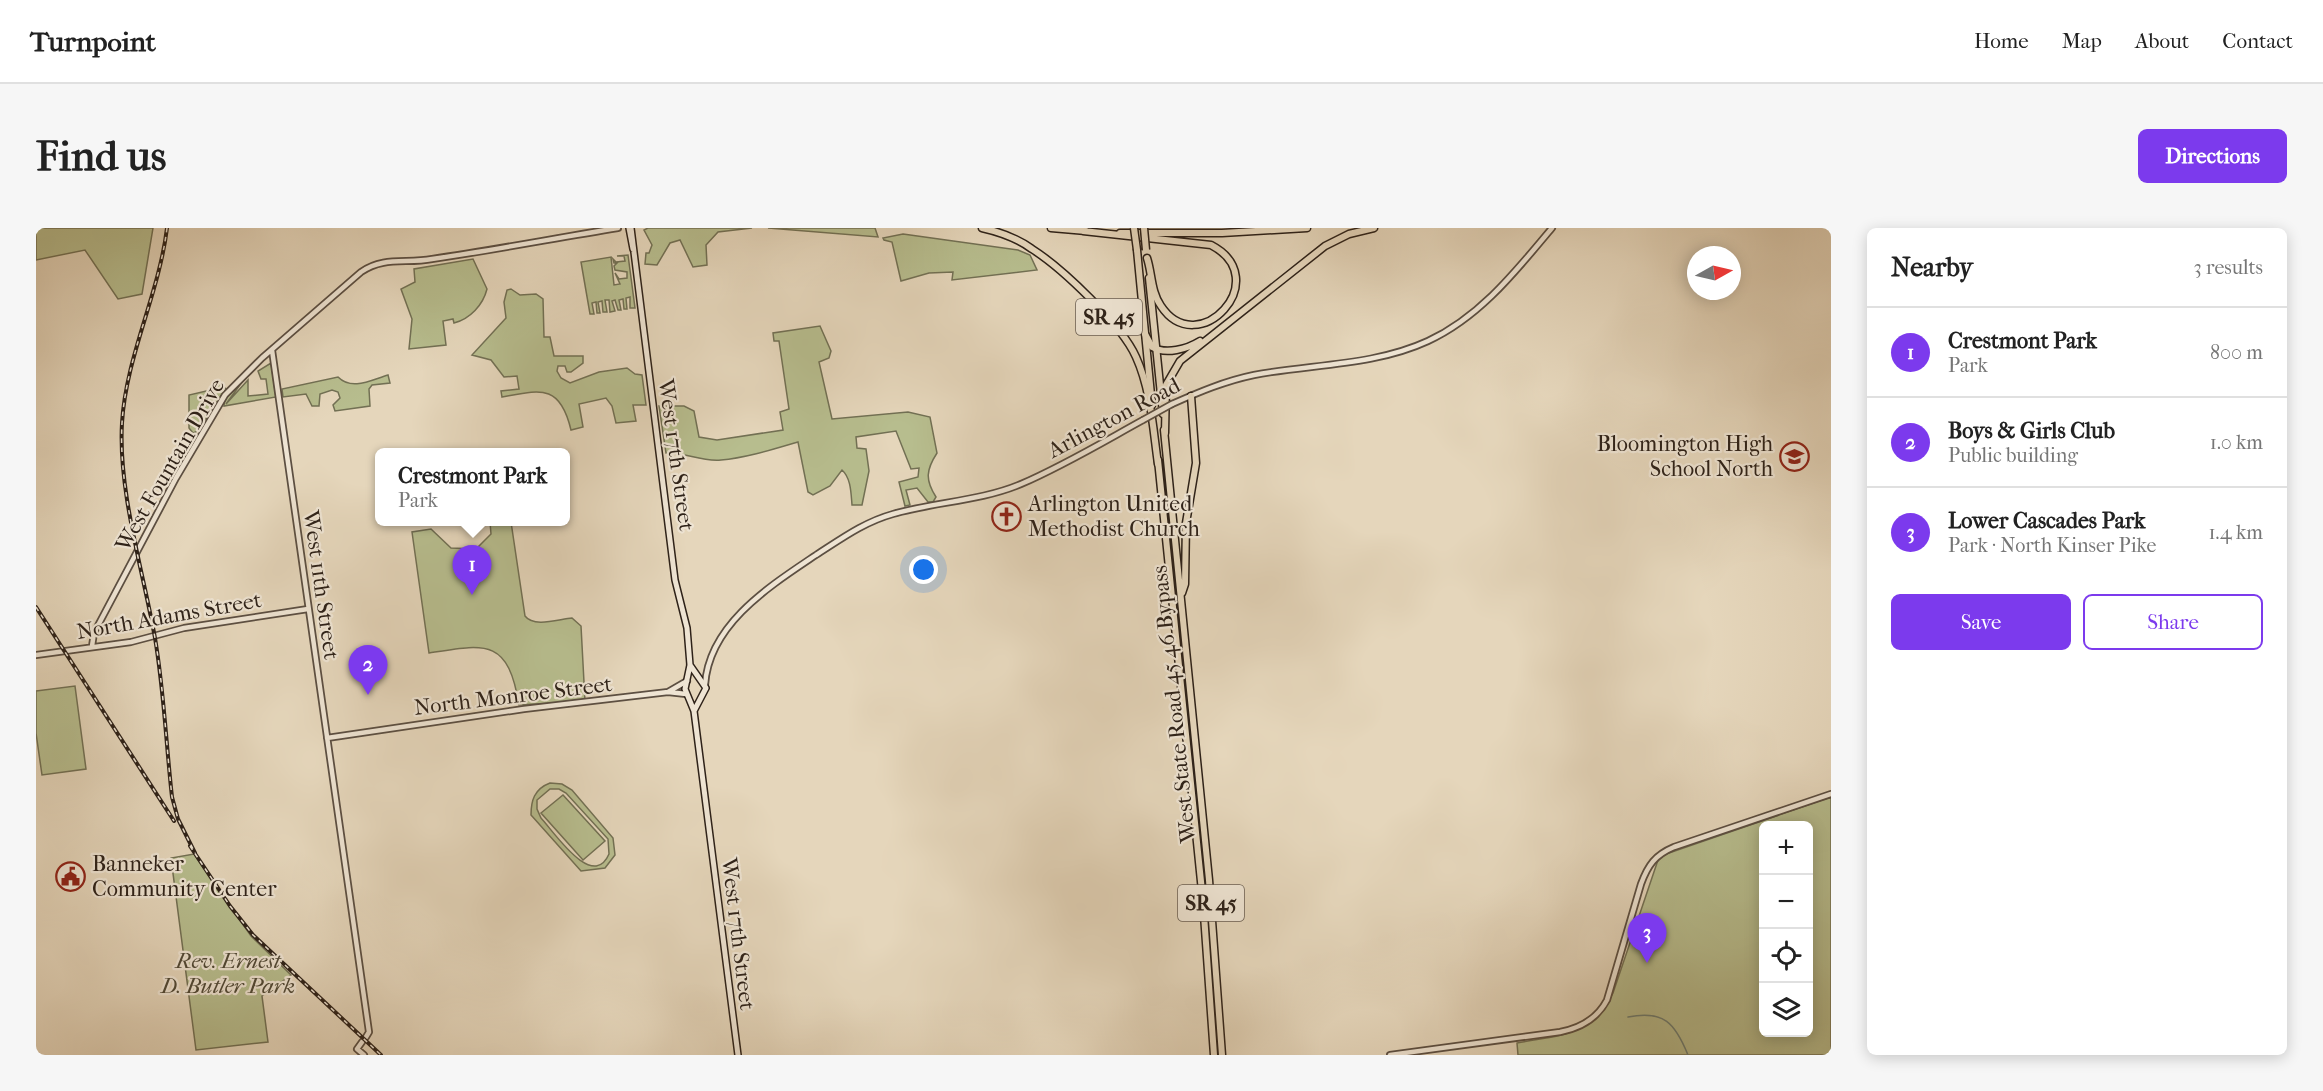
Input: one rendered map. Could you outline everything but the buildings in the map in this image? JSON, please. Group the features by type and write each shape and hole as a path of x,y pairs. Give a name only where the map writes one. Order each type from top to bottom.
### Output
{"highway":[{"name":"SR 45","path":"982,228 1014,238 1037,252 1105,313 1123,333 1142,373 1158,464"},
{"path":"1051,228 1211,245 1226,256 1234,271 1236,283 1231,302 1220,315 1205,323 1189,324 1174,319 1156,298 1147,254"},
{"path":"1134,228 1158,464"},
{"name":"SR 45","path":"1144,228 1156,350"},
{"path":"1083,231 1194,234 1307,228"},
{"path":"1165,433 1165,392 1171,373 1180,361 1325,246 1348,234 1374,228"},
{"path":"1145,334 1156,350 1190,346 1224,324"},
{"name":"West State Road 45 46 Bypass","path":"1156,350 1208,863 1222,1055"},
{"path":"1181,596 1185,584 1186,523 1196,463 1191,396"},
{"name":"West State Road 45 46 Bypass","path":"1158,464 1198,852 1214,1055"},
{"path":"1181,680 1191,691"},
{"path":"1198,852 1208,863"}],"main road":[{"name":"West 17th Street","path":"630,228 675,580 686,619 690,665 687,681"},
{"name":"West 17th Street","path":"690,665 698,678"},
{"path":"694,711 700,697 705,692 705,685 698,678 687,681 684,688 687,695 694,699 700,697"},
{"name":"West 17th Street","path":"687,695 694,711 738,1055"}],"street":[{"name":"West Fountain Drive","path":"92,646 94,633 159,510 225,395 272,350 361,272 372,265 392,260 425,261 618,228"},
{"name":"Arlington Road","path":"698,678 706,668 724,634 750,603 860,526 907,510 984,495 1021,484 1077,457 1172,404 1238,379 1373,358 1429,340 1466,319 1485,303 1517,270 1552,228"},
{"name":"West 11th Street","path":"272,350 369,1032 366,1037"},
{"name":"North Adams Street","path":"36,655 131,642 184,628 308,609"},
{"name":"Arlington Road","path":"705,685 706,668"},
{"name":"North Monroe Street","path":"669,692 687,681"},
{"name":"North Monroe Street","path":"327,738 503,712 669,692 687,695"},
{"path":"1390,1055 1560,1032 1585,1024 1600,1011 1607,1000 1641,884 1649,866 1657,856 1674,847 1831,794"},
{"path":"363,1042 357,1049 364,1055"}],"green space":[{"path":"36,228 153,228 142,294 118,299 85,250 36,260"},
{"path":"648,228 752,228 718,232 706,245 707,265 693,267 680,240 670,243 657,265 645,264 646,253 649,253 652,245 644,230"},
{"path":"768,228 875,228 878,237"},
{"path":"903,234 1018,250 1030,255 1037,270 952,280 953,272 929,273 901,281 892,242 883,238"},
{"path":"628,255 635,308 630,308 630,297 626,298 627,309 624,309 623,299 619,300 621,310 618,310 615,300 612,301 615,311 610,312 609,300 605,300 607,312 603,312 602,301 598,302 600,313 597,313 596,302 592,303 594,314 590,314 581,262 611,257 614,285 620,284 615,273 619,279 627,278 627,272 615,270 614,266 617,263 614,263 613,259 616,262 625,261 624,256 617,256"},
{"path":"473,259 487,289 479,306 460,321 454,323 453,319 443,321 446,345 409,349 412,319 401,289 415,282 414,269"},
{"path":"511,289 520,295 536,294 543,299 544,337 550,337 554,356 583,356 583,363 571,372 567,372 565,366 558,366 557,371 561,378 570,383 599,372 627,368 635,374 642,375 646,405 633,405 636,421 616,423 612,406 606,398 579,404 583,427 571,430 561,404 547,393 502,397 501,391 519,389 517,376 504,377 491,360 472,355 506,318 504,302 507,290"},
{"path":"820,326 831,351 829,358 819,362 832,419 908,412 930,417 937,453 928,475 936,497 933,502 928,502 917,488 906,490 910,505 905,506 899,482 918,477 919,468 911,469 896,431 856,437 857,448 866,449 869,471 862,505 852,505 849,481 842,470 830,486 813,495 808,492 798,442 721,460 666,453 659,406 684,406 694,411 699,437 717,440 783,430 780,412 789,409 779,341 774,341 773,333"},
{"path":"271,363 276,397 224,406 229,394 245,378 226,404 248,380 248,396 268,394 266,379 261,379 258,371"},
{"path":"388,375 390,383 372,385 369,389 370,406 335,411 333,405 340,398 338,392 332,390 320,394 319,406 312,406 306,394 283,397 282,389 338,377 355,384"},
{"path":"218,382 226,389 198,431 193,433 189,428 189,395 215,389 214,384"},
{"path":"490,526 512,526 525,616 534,622 572,618 581,626 585,701 519,705 508,667 501,657 491,650 466,648 429,653 412,532 431,529 451,548 476,549 491,534"},
{"path":"75,686 86,769 42,775 36,733 36,691"},
{"path":"550,783 562,784 572,790 613,838 615,855 605,868 581,871 531,815 534,796","holes":["550,789 559,789 566,793 608,839 609,854 602,864 593,866 584,863 564,845 541,818 537,809 537,800"]},
{"path":"563,795 605,841 583,860 541,813"},
{"path":"1831,797 1831,1055 1518,1055 1517,1043 1573,1032 1595,1018 1605,1007 1613,993 1658,860 1666,854 1759,822 1759,1037 1813,1037 1813,821 1762,821"},
{"name":"Rev. Ernest D. Butler Park","path":"194,854 251,936 291,975 262,996 268,1042 196,1050 171,858"}],"waterway":[{"path":"1628,1017 1651,1015 1667,1021 1678,1035 1688,1055"}],"railway":[{"path":"167,228 163,253 125,398 122,449 128,503 158,658 172,797 178,819 195,853"},
{"path":"36,607 174,821"},
{"path":"190,846 230,906 253,935 381,1055"}],"place":[{"name":"Bloomington High School North","path":"1794,457"},
{"name":"Arlington United Methodist Church","path":"1007,517"},
{"name":"Crestmont Park","path":"472,595"},
{"name":"Boys & Girls Club","path":"368,695"},
{"name":"Banneker Community Center","path":"71,877"},
{"name":"Lower Cascades Park","path":"1647,963"}]}
